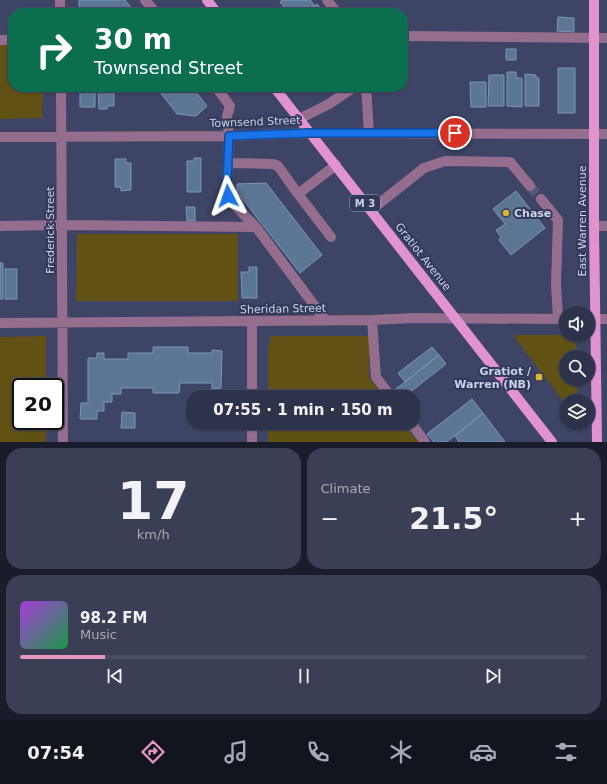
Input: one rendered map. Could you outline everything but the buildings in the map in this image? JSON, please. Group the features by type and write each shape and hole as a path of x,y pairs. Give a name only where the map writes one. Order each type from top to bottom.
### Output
{"main road":[{"name":"East Warren Avenue","path":"592,306 594,226 594,0"},
{"name":"Gratiot Avenue","path":"278,92 552,442"},
{"name":"East Warren Avenue","path":"593,342 597,442"}],"street":[{"path":"145,0 152,8"},
{"path":"327,0 334,8"},
{"path":"408,36 607,38"},
{"name":"Frederick Street","path":"61,92 63,442"},
{"path":"220,92 230,106 227,116 229,136 228,196 256,227 326,321"},
{"path":"299,120 329,104 347,92"},
{"path":"366,92 369,133"},
{"name":"Townsend Street","path":"0,138 229,136 310,133 607,134"},
{"path":"371,210 424,168 445,161 510,162 530,186"},
{"path":"228,163 274,164 278,166 331,236"},
{"path":"298,194 336,165"},
{"path":"540,199 558,220 556,284 560,306"},
{"path":"0,226 62,225 256,227"},
{"path":"594,226 607,226"},
{"name":"Sheridan Street","path":"0,323 326,321 413,318 559,319"},
{"path":"595,319 607,319"},
{"path":"372,320 376,377 386,390"},
{"path":"252,321 252,390"},
{"path":"252,430 252,442"},
{"path":"416,430 425,442"}],"shaded area":[{"path":"0,45 8,45 8,92 43,92 42,118 0,119"},
{"path":"77,234 238,234 238,301 76,301"},
{"path":"513,335 559,335 559,342 576,342 576,350 559,350 559,386 577,386 577,394 559,394 559,396"},
{"path":"46,336 46,378 12,378 12,430 46,430 46,442 0,442 0,337"},
{"path":"369,336 369,377 379,390 268,390 268,345 270,345 270,337"},
{"path":"268,430 409,430 418,442 268,442"}],"tunnel":[{"path":"530,186 541,199"}],"place":[{"name":"Chase","path":"506,213"},
{"name":"Gratiot / Warren (NB)","path":"539,377"}],"route":[{"path":"228,196 229,136 310,133 455,133"}]}
